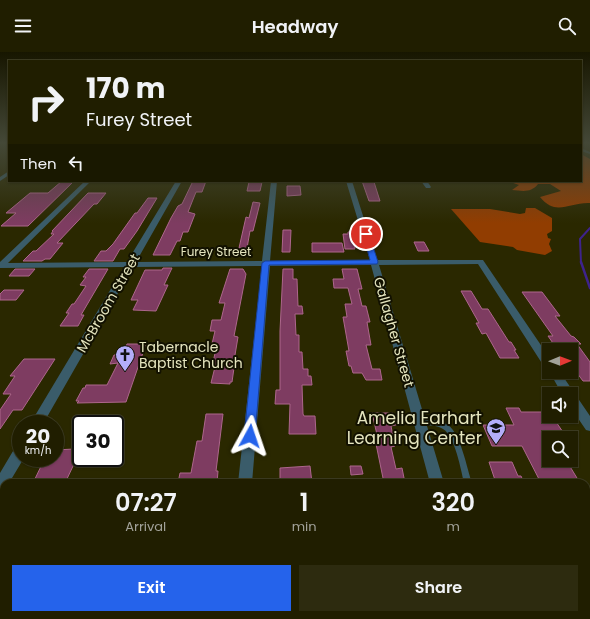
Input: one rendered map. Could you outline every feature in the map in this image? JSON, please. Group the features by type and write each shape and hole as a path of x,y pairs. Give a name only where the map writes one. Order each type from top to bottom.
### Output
{"street":[{"path":"0,179 8,173"},
{"path":"0,265 87,182"},
{"name":"McBroom Street","path":"41,415 178,182"},
{"path":"245,479 274,182"},
{"name":"Gallagher Street","path":"349,182 437,479"},
{"path":"425,182 428,187"},
{"name":"Furey Street","path":"0,265 480,262 542,355"},
{"path":"578,408 590,426"},
{"path":"4,479 12,465"}],"lane":[{"path":"420,422 439,424 447,428 453,436 467,479"}],"shaded area":[{"path":"582,169 590,169 590,203 563,207 552,206 540,197 561,191 550,184 538,184 533,189 526,191 512,190 519,185 510,182 582,182"},
{"path":"526,208 535,208 552,218 552,231 547,234 548,238 551,239 549,244 552,251 545,255 517,250 513,247 480,242 451,209 490,209 520,214 525,213"}],"building":[{"path":"61,182 73,182 28,226 1,226 16,213 6,213 30,193 48,193"},
{"path":"193,182 206,182 202,192 196,192 188,212 195,214 188,232 183,232 180,241 177,241 170,255 153,255 171,218 178,206 182,204"},
{"path":"249,182 262,182 260,191 247,191"},
{"path":"362,182 374,182 380,201 369,201"},
{"path":"287,186 300,186 301,195 287,196"},
{"path":"88,193 106,193 97,204 94,204 57,243 63,243 50,259 45,259 42,261 23,261 54,234 51,234 52,231"},
{"path":"148,198 157,198 124,249 120,249 113,261 94,261 101,251 106,251 113,244 135,213 137,213"},
{"path":"253,202 260,203 253,231 250,231 247,248 239,248 246,217 249,218"},
{"path":"283,230 291,230 290,252 282,252"},
{"path":"348,232 356,232 359,247 354,247 355,249 345,249 343,234 348,234"},
{"path":"414,242 424,242 429,251 418,251"},
{"path":"312,243 342,243 344,252 312,252"},
{"path":"163,268 172,268 164,285 168,285 156,311 133,310 138,300 131,300 145,270 162,270"},
{"path":"15,269 35,269 29,276 9,276"},
{"path":"89,269 108,269 81,315 84,315 78,326 60,326 69,313 66,313 86,286 80,285 86,277 83,277"},
{"path":"230,269 243,269 246,274 234,336 238,337 232,382 230,382 230,384 211,383 215,367 212,367 217,344 212,344 215,331 210,331 212,320 221,320 225,303 219,303"},
{"path":"283,269 293,269 293,279 297,279 298,306 302,306 303,314 295,314 296,335 299,335 299,352 302,352 303,369 308,369 308,376 311,376 312,385 302,385 303,414 304,416 315,416 316,434 289,434 290,404 275,404 276,390 280,390 280,331"},
{"path":"342,269 357,269 362,289 358,289 362,306 366,306 370,322 367,322 371,345 366,345 372,369 380,369 382,380 366,380 362,373 353,373 351,366 349,366 346,351 349,351 343,317 347,317 345,304 352,304 348,288 334,288 333,279 344,279"},
{"path":"4,290 24,290 16,300 0,300 0,294"},
{"path":"461,291 471,291 482,309 488,309 509,342 511,342 519,358 500,358 486,333 482,334 476,323 479,323"},
{"path":"522,292 542,292 560,316 555,316 571,336 581,344 553,343 548,336 553,336"},
{"name":"Tabernacle Baptist Church","path":"127,344 146,344 126,402 77,403 79,401 76,401 86,385 107,385 118,363 110,364 114,355 122,355"},
{"path":"578,345 590,362 590,381 583,381 578,374"},
{"path":"24,359 55,359 22,410 13,410 0,429 0,410 11,394 3,394 15,376 10,376"},
{"path":"506,408 519,408 521,412 542,412 542,423 557,423 562,431 542,431 542,467 570,467 578,479 539,479 522,446 492,446 483,425 514,425"},
{"path":"372,413 393,413 394,416 398,416 400,424 391,426 395,446 391,447 396,469 402,468 404,479 383,479 375,439 378,439"},
{"path":"206,414 223,414 216,471 218,471 217,479 179,479 180,473 191,473 197,441 202,441"},
{"path":"72,449 73,467 67,479 35,479 41,467 64,467 64,450"},
{"path":"489,462 512,462 518,476 521,476 522,479 495,479"},
{"path":"310,466 312,479 280,479 280,468"},
{"path":"350,466 361,466 363,474 351,475"}],"waterway":[{"path":"581,263 580,239 590,228"},
{"path":"581,262 590,288"}],"place":[{"name":"Tabernacle Baptist Church","path":"125,372"},
{"name":"Amelia Earhart Learning Center","path":"496,445"}],"route":[{"path":"250,436 265,263 374,262 366,234"}]}
